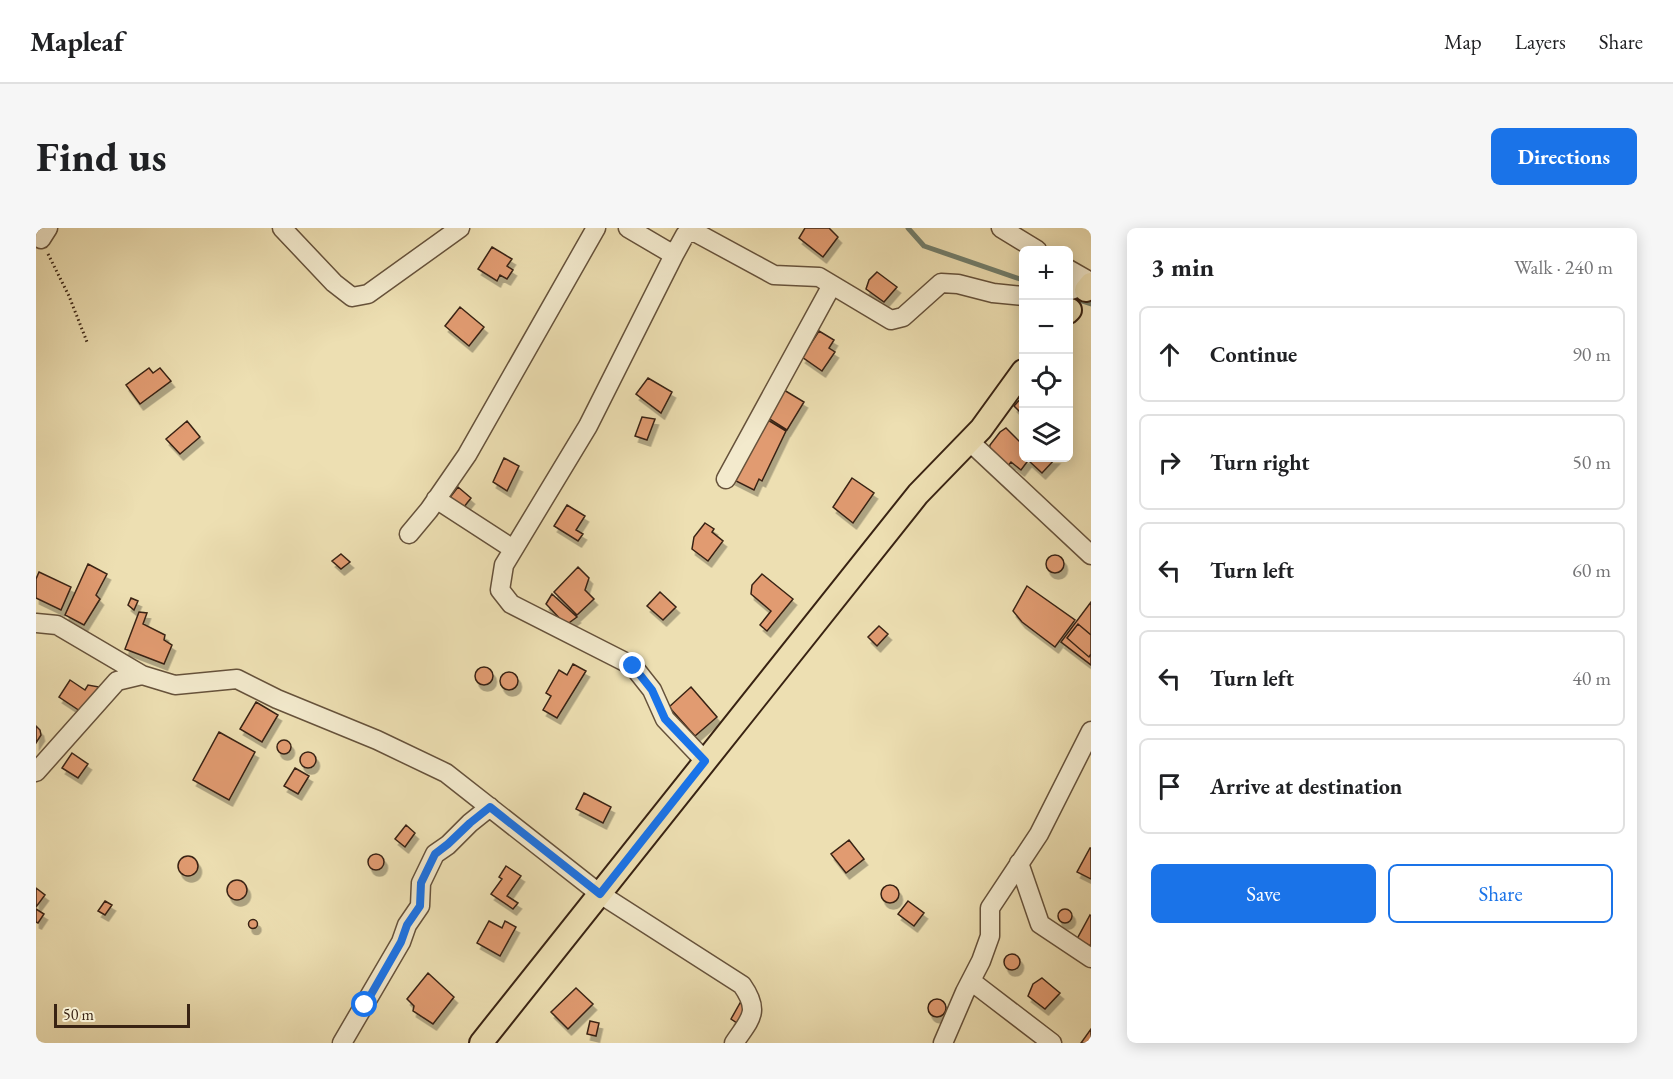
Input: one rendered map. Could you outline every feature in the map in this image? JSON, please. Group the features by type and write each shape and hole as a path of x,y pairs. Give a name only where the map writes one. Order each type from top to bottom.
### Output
{"main road":[{"path":"481,1043 918,494 981,429 1019,377"}],"street":[{"path":"282,228 334,283 352,297 368,294 449,231"},
{"path":"409,534 467,455 596,228"},
{"path":"628,228 674,255"},
{"path":"1001,228 1030,246"},
{"path":"705,761 665,719 652,690 633,666 511,604 500,590 504,565 588,426 685,235 693,231 774,275 819,277 891,320 903,317 940,283 958,284 993,293 1019,296"},
{"path":"1073,278 1081,293"},
{"path":"726,479 832,285"},
{"path":"969,441 1091,555"},
{"path":"436,500 513,549"},
{"path":"36,623 57,625 142,675 175,685 237,679 277,699 377,740 446,773 600,894 742,985 752,998 752,1015 734,1043"},
{"path":"36,772 117,681 142,675"},
{"path":"943,1043 981,961 990,936 990,908 1039,834 1091,730"},
{"path":"342,1043 401,942 407,925 420,906 421,883 435,854 490,807"},
{"path":"1019,863 1040,924 1091,958"},
{"path":"970,981 1052,1043"}],"path":[{"path":"44,233 87,342"}],"building":[{"path":"805,228 829,228 838,237 823,257 799,238"},
{"path":"492,247 512,259 507,266 513,270 507,279 500,275 497,281 478,269"},
{"path":"877,272 897,287 884,302 866,289 869,280"},
{"path":"460,307 484,327 469,346 445,326"},
{"path":"819,331 834,340 829,348 835,352 822,371 802,357"},
{"path":"149,368 153,373 160,368 171,381 140,404 126,385"},
{"path":"648,378 672,392 661,413 636,394"},
{"path":"784,390 804,402 787,430 768,418"},
{"path":"1019,400 1019,411 1014,406"},
{"path":"642,417 655,419 647,440 635,436"},
{"path":"763,417 786,431 762,481 759,479 754,490 732,479"},
{"path":"187,421 200,437 180,454 166,439"},
{"path":"1006,428 1019,441 1019,462 1027,462 1021,470 1011,462 1007,467 989,452 990,445"},
{"path":"504,458 519,466 507,491 493,482"},
{"path":"1030,462 1052,462 1042,473"},
{"path":"852,478 874,493 853,523 833,507"},
{"path":"458,487 471,498 460,512 448,500"},
{"path":"567,505 585,516 576,530 583,534 578,541 554,526"},
{"path":"705,523 714,529 712,532 723,541 708,561 692,549 694,537"},
{"path":"341,554 350,562 341,569 332,561"},
{"path":"1055,555 1061,558 1064,564 1061,570 1055,573 1049,570 1046,564 1049,558"},
{"path":"88,564 107,574 96,595 100,599 84,625 65,615"},
{"path":"578,567 589,578 585,590 594,599 577,615 554,592"},
{"path":"39,572 71,587 61,610 36,598 36,579"},
{"path":"762,574 793,599 767,631 760,625 771,611 751,594 752,585"},
{"path":"1027,586 1075,620 1055,647 1022,622 1013,611"},
{"path":"660,592 676,607 663,620 647,606"},
{"path":"552,594 577,617 566,625 546,604"},
{"path":"131,598 138,601 134,610 128,605"},
{"path":"1091,602 1091,665 1061,642"},
{"path":"139,612 147,613 143,624 165,635 164,640 172,645 164,664 125,649"},
{"path":"1078,624 1091,635 1089,657 1067,638"},
{"path":"879,626 888,634 877,646 868,637"},
{"path":"573,664 586,671 557,718 543,710 551,696 546,693 559,670 567,675"},
{"path":"484,667 490,670 493,676 490,682 484,685 478,682 475,676 478,670"},
{"path":"509,672 517,677 518,681 513,689 509,690 501,685 500,681 505,673"},
{"path":"70,680 85,690 88,685 99,687 83,713 59,697"},
{"path":"691,687 717,717 695,736 669,707"},
{"path":"256,702 278,715 262,742 240,729"},
{"path":"36,726 41,735 36,743"},
{"path":"219,732 255,752 229,800 193,780"},
{"path":"281,740 287,740 291,747 287,754 281,754 277,750 277,744"},
{"path":"308,752 314,754 316,760 314,766 308,768 302,766 300,760 302,754"},
{"path":"72,753 88,764 78,778 62,768"},
{"path":"295,768 309,776 298,794 284,786"},
{"path":"584,793 611,807 603,823 576,809"},
{"path":"406,825 415,833 405,847 395,839"},
{"path":"849,840 864,859 846,873 831,854"},
{"path":"1091,848 1091,879 1077,872"},
{"path":"373,854 379,854 384,862 382,868 373,870 368,865 368,859"},
{"path":"188,856 195,859 198,866 195,873 188,876 181,873 178,866 181,859"},
{"path":"506,866 521,876 507,896 518,903 513,909 491,894 502,879 499,877"},
{"path":"237,880 244,883 247,890 244,897 237,900 230,897 227,890 230,883"},
{"path":"890,885 898,890 899,894 894,902 890,903 882,898 881,894 886,886"},
{"path":"36,888 45,895 36,907"},
{"path":"105,901 112,905 105,915 98,911"},
{"path":"908,901 924,913 914,926 898,914"},
{"path":"36,909 44,914 38,923 36,922"},
{"path":"1062,909 1068,909 1072,916 1068,923 1062,923 1058,919 1058,913"},
{"path":"1091,916 1091,946 1077,939"},
{"path":"253,919 258,924 253,929 248,924"},
{"path":"489,921 502,928 505,921 516,927 500,956 477,943"},
{"path":"1012,954 1018,956 1020,962 1018,968 1012,970 1006,968 1004,962 1006,956"},
{"path":"428,973 454,997 433,1024 413,1011 414,1006 407,999"},
{"path":"1042,978 1060,993 1045,1009 1028,996 1033,984"},
{"path":"576,988 593,1004 568,1029 551,1012"},
{"path":"937,999 943,1002 946,1008 943,1014 937,1017 931,1014 928,1008 931,1002"},
{"path":"740,1003 746,1007 737,1023 731,1019"},
{"path":"590,1021 599,1023 596,1036 587,1034"},
{"path":"1091,1029 1091,1043 1081,1043"}],"waterway":[{"path":"908,228 924,246 1019,279"},
{"path":"1073,298 1091,304"}],"route":[{"path":"365,1005 401,942 407,925 420,906 421,883 435,854 490,807 600,894 705,761 665,719 652,690 633,666"}]}
